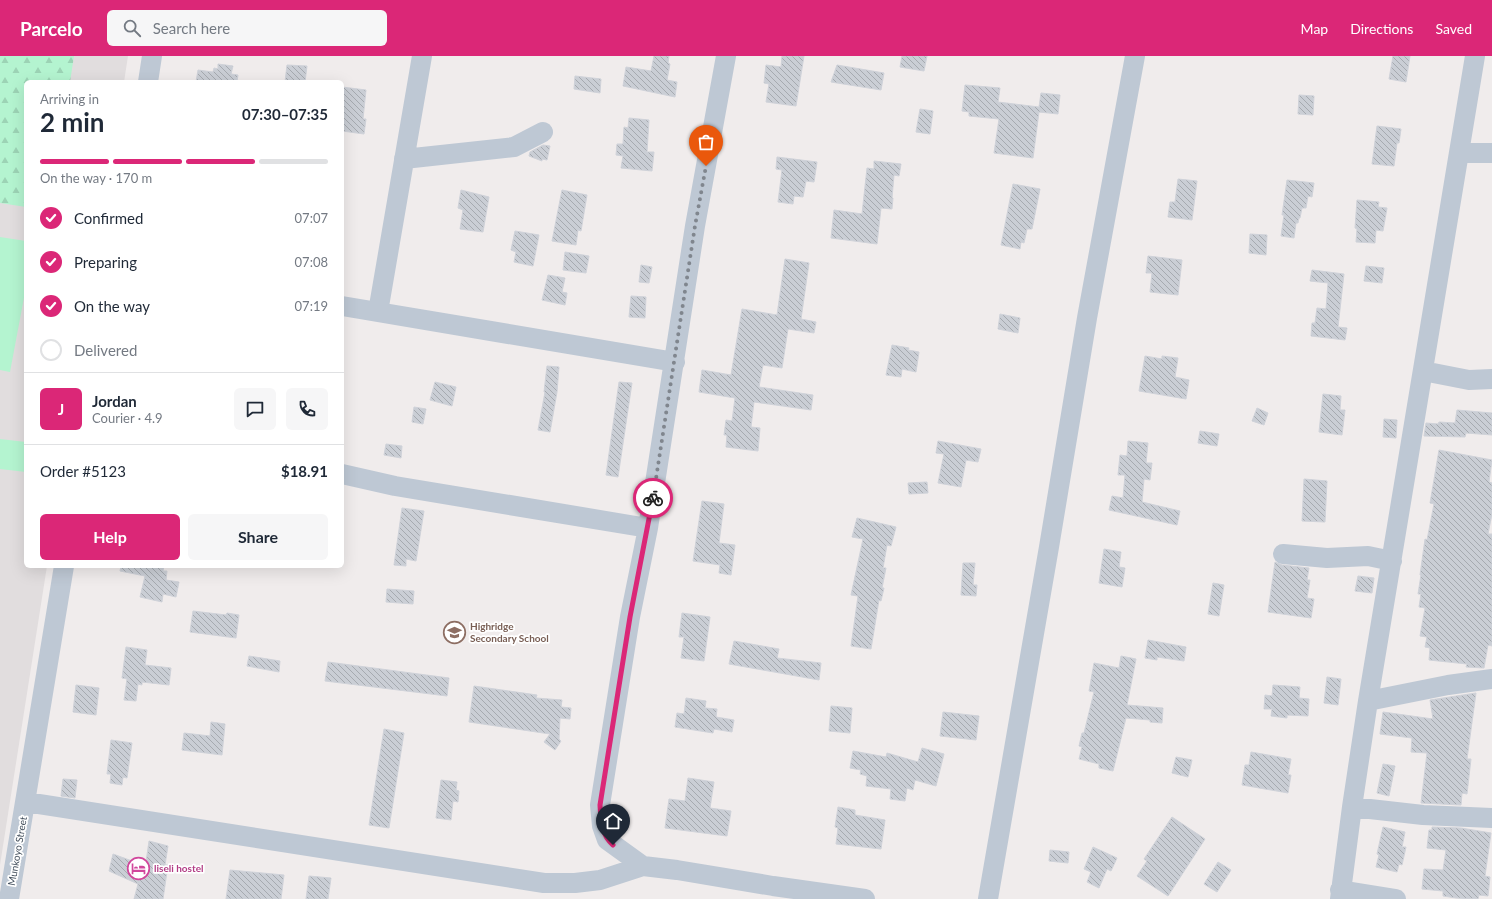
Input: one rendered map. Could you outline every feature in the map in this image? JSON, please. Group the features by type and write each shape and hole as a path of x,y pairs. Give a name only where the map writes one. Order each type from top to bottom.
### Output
{"street":[{"path":"148,80 152,56"},
{"path":"378,312 422,56"},
{"path":"643,866 607,840 602,826 600,805 630,617 648,528 695,226 726,56"},
{"path":"988,899 1087,318 1135,56"},
{"path":"1396,899 1340,894 1368,701 1475,56"},
{"path":"404,159 514,147 543,132"},
{"path":"1459,153 1492,154"},
{"path":"344,306 675,362"},
{"path":"1423,371 1469,380 1492,379"},
{"path":"344,474 395,486 648,528"},
{"path":"1283,554 1327,558 1368,556 1392,561"},
{"name":"Munkoyo Street","path":"9,899 64,568"},
{"path":"1368,701 1448,685 1492,679"},
{"path":"26,802 544,882 575,883 600,880 643,866 865,899"},
{"path":"1352,807 1423,815 1492,818"}],"shaded area":[{"path":"0,56 128,56 124,80 24,80 24,568 47,568 0,865"}],"green space":[{"path":"0,56 74,56 70,80 24,80 24,207 0,203"},
{"path":"0,237 24,241 24,298 10,372 0,370"},
{"path":"0,439 24,442 24,472 0,469"}],"building":[{"path":"654,56 669,56 668,63 670,64 667,80 677,82 675,97 623,86 626,67 651,71"},
{"path":"782,56 804,56 796,106 766,102 769,84 764,83 766,65 781,67"},
{"path":"902,56 927,56 924,71 900,67"},
{"path":"1393,56 1410,56 1406,82 1389,79"},
{"path":"218,64 233,66 231,74 238,75 237,80 196,80 198,70 213,72 214,68 218,69"},
{"path":"287,65 307,66 305,80 285,80"},
{"path":"837,65 884,73 881,90 831,82"},
{"path":"575,76 601,79 600,93 574,89"},
{"path":"965,85 1000,88 998,102 1039,107 1041,93 1060,95 1058,114 1039,112 1033,158 994,153 999,119 969,116 969,112 962,111"},
{"path":"344,87 366,90 363,119 366,119 364,134 344,131"},
{"path":"1299,95 1314,96 1313,115 1298,114"},
{"path":"920,109 933,111 930,134 916,132"},
{"path":"629,118 649,120 647,152 654,152 652,171 621,168 623,156 616,155 617,144 623,144 624,127 628,128"},
{"path":"1377,126 1401,129 1399,143 1397,143 1394,166 1372,164"},
{"path":"543,145 550,146 547,160 542,159 542,161 529,156 530,152"},
{"path":"777,157 817,162 814,182 806,181 803,197 794,196 793,204 778,202 782,170 776,169"},
{"path":"874,161 901,164 899,176 894,175 892,209 881,208 877,244 831,238 834,210 862,214 867,168 874,169"},
{"path":"1178,179 1197,181 1192,220 1168,217 1170,202 1175,202"},
{"path":"1287,180 1314,183 1312,197 1308,196 1306,208 1302,208 1298,223 1296,223 1294,238 1281,236 1284,215 1282,215"},
{"path":"1013,184 1040,189 1032,229 1027,229 1024,243 1021,242 1020,249 1001,245"},
{"path":"461,190 489,197 483,232 460,229 463,210 458,208"},
{"path":"562,190 587,195 581,231 578,230 576,245 552,241"},
{"path":"1357,200 1379,202 1378,207 1387,208 1383,231 1376,230 1375,243 1356,242 1357,229 1355,228"},
{"path":"515,231 539,235 533,266 514,262 516,252 511,250"},
{"path":"1250,234 1267,235 1266,255 1249,253"},
{"path":"565,252 589,256 586,273 563,270"},
{"path":"1148,256 1182,260 1178,295 1150,292 1152,273 1146,273"},
{"path":"785,259 809,263 801,319 816,322 814,333 788,329 782,368 763,365 759,387 813,395 811,410 754,402 751,427 760,428 758,451 726,447 727,435 724,435 726,420 732,421 735,398 699,392 702,370 731,375 742,309 777,315"},
{"path":"641,265 652,267 649,283 639,282"},
{"path":"1366,266 1384,268 1382,283 1364,281"},
{"path":"1312,270 1344,274 1338,327 1347,328 1345,340 1311,336 1312,323 1315,323 1317,308 1326,309 1328,283 1310,281"},
{"path":"548,275 565,278 562,292 567,293 565,305 542,300"},
{"path":"631,296 646,297 645,318 629,317"},
{"path":"1000,314 1020,318 1018,333 998,329"},
{"path":"892,345 909,348 908,350 919,352 916,372 902,369 901,377 886,375"},
{"path":"1145,356 1162,359 1162,356 1178,358 1175,377 1189,380 1186,399 1139,391"},
{"path":"547,366 559,367 557,392 550,432 538,430 545,392"},
{"path":"435,382 456,387 452,406 430,400"},
{"path":"619,382 632,383 618,477 606,475"},
{"path":"1323,394 1341,396 1340,410 1345,410 1342,435 1319,432"},
{"path":"414,407 426,409 423,424 412,422"},
{"path":"1257,408 1268,413 1264,425 1252,421"},
{"path":"1457,410 1492,413 1492,435 1466,433 1465,437 1424,436 1426,423 1455,423"},
{"path":"1384,419 1397,420 1396,438 1383,437"},
{"path":"1200,431 1219,434 1217,446 1198,443"},
{"path":"938,441 981,449 978,462 966,460 961,487 938,483 944,454 936,453"},
{"path":"1128,441 1148,443 1146,463 1152,463 1150,480 1144,479 1142,502 1180,511 1177,525 1109,510 1112,496 1123,498 1125,475 1118,475 1120,455 1127,456"},
{"path":"386,444 402,446 401,458 384,455"},
{"path":"1439,450 1492,460 1489,482 1492,483 1492,514 1488,534 1492,534 1492,646 1488,645 1484,668 1466,667 1467,664 1429,660 1430,648 1425,647 1427,637 1420,636 1425,608 1419,607 1421,594 1418,594 1425,539 1427,540 1434,504 1430,503"},
{"path":"1304,479 1327,481 1325,522 1302,521"},
{"path":"927,482 928,493 909,494 908,483"},
{"path":"702,501 724,504 719,543 735,545 731,575 719,573 720,565 693,561"},
{"path":"402,508 424,511 416,561 406,559 406,566 394,565"},
{"path":"857,518 896,527 891,546 887,545 883,568 886,568 882,588 884,588 881,601 879,600 871,649 851,646 858,596 851,595 863,539 852,537"},
{"path":"1104,549 1121,552 1119,567 1125,568 1122,587 1099,583"},
{"path":"1275,562 1282,565 1309,568 1307,580 1310,580 1307,598 1314,599 1311,618 1268,612"},
{"path":"963,563 975,563 973,585 977,585 976,596 961,595"},
{"path":"121,568 164,568 163,571 167,571 166,580 179,582 176,597 163,594 162,602 140,597 145,576 120,571"},
{"path":"1358,576 1374,578 1372,593 1355,591"},
{"path":"1213,583 1224,585 1219,616 1208,614"},
{"path":"387,589 414,591 413,604 386,602"},
{"path":"193,611 239,615 236,638 190,632"},
{"path":"682,613 710,617 704,661 681,658 684,637 679,637"},
{"path":"1148,640 1186,647 1184,661 1157,657 1157,660 1145,658"},
{"path":"734,641 779,649 777,658 821,663 819,680 729,664"},
{"path":"126,647 147,650 145,665 171,668 169,685 142,682 142,685 138,684 136,701 124,700 127,679 122,678"},
{"path":"249,656 280,661 279,672 247,666"},
{"path":"1121,656 1136,659 1127,705 1163,708 1162,723 1150,722 1150,720 1126,718 1113,771 1099,768 1099,764 1079,759 1082,747 1079,746 1082,733 1084,733 1094,692 1089,691 1094,663 1119,668"},
{"path":"328,662 449,678 447,696 325,681"},
{"path":"1327,677 1341,679 1338,705 1324,703"},
{"path":"76,685 99,688 96,715 73,712"},
{"path":"1273,685 1300,687 1299,698 1309,699 1308,716 1287,715 1287,718 1271,716 1272,709 1264,709 1265,695 1272,696"},
{"path":"474,686 537,695 536,698 562,700 561,707 571,708 570,719 560,718 559,739 561,741 555,750 544,742 550,734 469,722"},
{"path":"1476,693 1467,759 1471,759 1467,794 1462,793 1461,805 1421,803 1427,753 1411,752 1412,738 1380,734 1383,712 1433,719 1430,700"},
{"path":"686,698 706,701 705,708 717,709 716,717 734,720 732,732 714,729 713,733 675,727 677,713 684,714"},
{"path":"831,706 852,708 850,733 829,731"},
{"path":"943,712 979,716 976,740 940,736"},
{"path":"211,722 225,724 222,755 182,750 184,733 210,736"},
{"path":"384,729 404,733 389,828 369,825"},
{"path":"111,740 132,743 127,778 123,777 122,785 110,783 111,774 107,774"},
{"path":"922,748 944,754 936,786 915,780 913,790 907,788 905,801 890,799 891,789 866,786 867,776 860,774 861,770 850,768 853,751 886,757 887,753 918,762"},
{"path":"1251,752 1291,759 1288,775 1291,775 1288,793 1242,785 1245,765 1249,765"},
{"path":"1176,757 1192,760 1188,777 1172,773"},
{"path":"1383,764 1395,766 1389,796 1377,793"},
{"path":"688,778 714,782 710,808 731,811 727,836 665,828 669,799 685,801"},
{"path":"63,779 77,780 75,798 61,796"},
{"path":"441,780 457,782 456,790 459,791 458,802 453,801 451,820 436,818"},
{"path":"838,807 855,810 855,815 885,820 881,849 836,844 838,828 835,827"},
{"path":"1172,817 1205,839 1168,896 1137,876 1147,861 1144,859"},
{"path":"1383,827 1405,832 1402,847 1406,847 1402,865 1399,864 1397,872 1376,867 1379,855 1377,854"},
{"path":"1432,827 1461,828 1491,833 1485,876 1490,877 1488,896 1479,895 1478,899 1456,898 1443,896 1443,891 1422,889 1424,869 1443,870 1446,850 1427,848 1429,830 1432,830"},
{"name":"liseli hostel","path":"149,841 168,846 165,865 168,865 163,899 134,899 138,884 109,871 113,854 143,865 142,861 146,862"},
{"path":"1093,847 1117,858 1111,871 1107,869 1099,888 1087,882 1091,872 1084,869"},
{"path":"1050,850 1069,852 1068,863 1049,861"},
{"path":"1218,862 1231,870 1217,892 1204,884"},
{"path":"230,870 284,875 281,899 226,899"},
{"path":"309,876 331,878 328,899 306,899"}],"way so far":[{"path":"653,498 695,226 706,166"}],"place":[{"name":"Highridge Secondary School","path":"454,632"},
{"name":"liseli hostel","path":"138,868"}],"route":[{"path":"613,845 607,840 602,826 600,805 630,617 653,498"}]}
